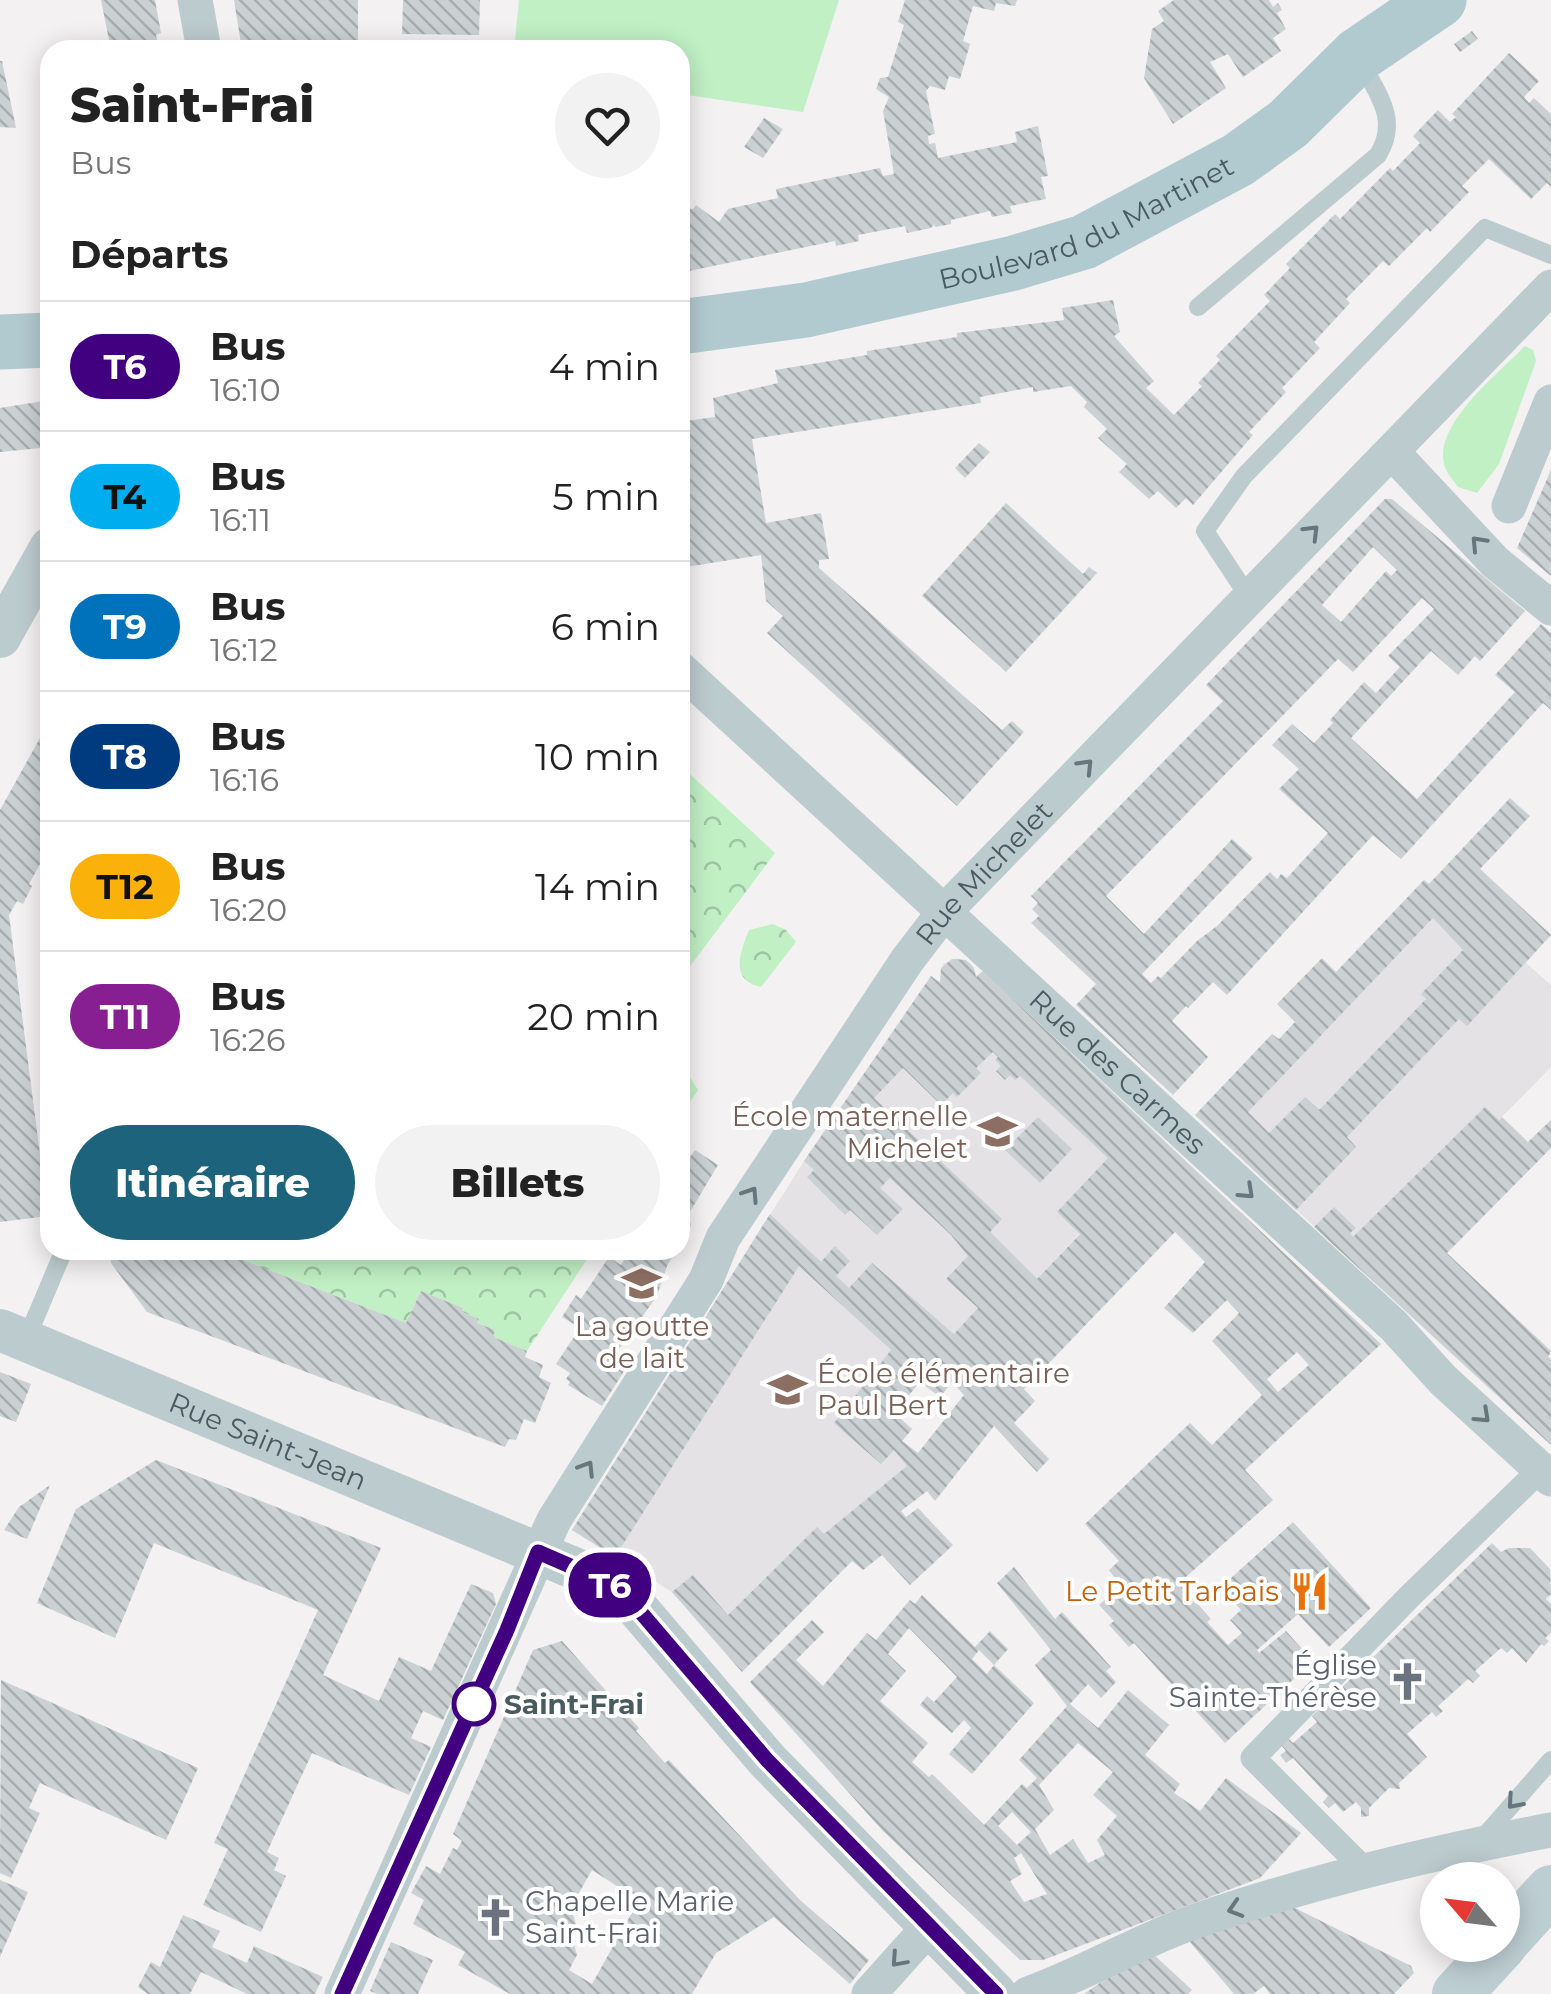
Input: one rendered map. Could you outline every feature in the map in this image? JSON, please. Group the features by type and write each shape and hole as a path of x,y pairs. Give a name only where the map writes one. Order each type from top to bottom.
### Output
{"main road":[{"name":"Boulevard du Martinet","path":"690,326 806,310 1014,263 1084,242 1238,160 1288,124 1358,55 1439,0"},
{"path":"0,342 40,340"},
{"path":"1520,1924 1551,1890"},
{"path":"1456,1994 1485,1962"}],"street":[{"path":"195,0 202,40"},
{"name":"Rue Michelet","path":"342,1994 554,1520 706,1280 723,1238 908,959 945,912 1551,288"},
{"path":"1509,506 1551,402"},
{"path":"1392,452 1495,562 1551,608"},
{"path":"0,636 40,566"},
{"name":"Rue des Carmes","path":"690,679 1394,1326 1444,1380 1546,1474"},
{"name":"Rue Saint-Jean","path":"13,1335 605,1581 632,1602 767,1760 996,1994"},
{"path":"1364,1869 1253,1758 1408,1598 1546,1474"},
{"path":"1028,1994 1192,1922 1364,1869 1551,1830"},
{"path":"869,1994 928,1927"}],"lane":[{"path":"1198,307 1378,156 1388,140 1390,122 1358,55"},
{"path":"1248,596 1205,531 1244,476 1485,228 1551,255"},
{"path":"13,1335 58,1260"},
{"path":"1478,1844 1551,1760"}],"shaded area":[{"path":"1480,869 1551,934 1526,963 1551,985 1551,1067 1356,1265 1221,1140"},
{"name":"École élémentaire Paul Bert","path":"957,958 970,963 976,976 983,971 1165,1141 1037,1279 940,1397 920,1382 894,1412 912,1429 895,1450 927,1491 901,1511 742,1672 672,1592 572,1530 804,1161 931,976 940,982 943,964"}],"green space":[{"path":"519,0 839,0 803,112 690,95 690,40 515,40"},
{"path":"1525,346 1533,350 1536,361 1499,464 1477,493 1458,487 1445,467 1443,451 1448,435 1470,401"},
{"path":"690,774 775,853 690,966"},
{"path":"773,924 786,930 796,942 761,987 744,978 740,956 749,930"},
{"path":"690,1077 698,1090 690,1102"},
{"path":"243,1260 586,1260 527,1351 493,1337 495,1330 477,1323 479,1319 462,1312 463,1308 421,1291 406,1323"}],"building":[{"path":"101,0 155,0 161,33 156,35 157,40 109,40"},
{"path":"234,0 358,0 358,40 240,40"},
{"path":"403,0 480,0 479,35 402,34"},
{"path":"905,0 1017,0 1015,6 996,3 994,11 973,6 963,41 970,44 960,79 949,76 945,90 930,86 926,91 935,134 928,136 929,144 935,143 938,158 1017,142 1015,132 1038,126 1048,176 1041,177 1046,199 1010,206 1012,213 992,217 990,211 907,233 905,226 858,235 859,241 836,246 835,241 690,271 690,209 696,205 719,222 728,209 778,198 776,189 880,168 883,176 894,174 883,111 889,97 876,89 880,78 888,77 904,25 898,22"},
{"path":"1174,0 1269,0 1273,7 1278,3 1282,10 1277,13 1286,29 1273,38 1281,51 1243,77 1228,54 1210,62 1226,88 1173,124 1144,78 1152,29 1164,21 1158,11"},
{"path":"1472,31 1478,39 1460,52 1454,44"},
{"path":"1509,53 1539,81 1524,97 1529,103 1534,98 1551,114 1551,187 1547,183 1531,199 1489,159 1462,186 1469,192 1430,232 1427,228 1389,266 1383,261 1346,299 1350,303 1314,342 1320,348 1282,388 1286,392 1249,432 1253,435 1193,505 1186,498 1176,508 1158,491 1149,499 1119,472 1127,464 1098,438 1107,429 1084,407 1087,402 1071,386 1033,392 1033,387 980,397 981,403 752,439 766,523 821,513 829,559 819,560 819,568 1002,730 1012,721 1024,732 957,806 767,633 783,616 766,601 761,555 690,566 690,420 715,417 713,398 778,383 775,370 957,337 957,333 1064,320 1062,308 1113,300 1120,332 1114,336 1154,381 1146,388 1174,415 1202,386 1198,383 1220,360 1216,356 1270,301 1264,295 1290,268 1286,264 1335,214 1340,219 1390,168 1393,171 1420,143 1413,136 1438,110 1450,122 1456,117 1452,114"},
{"path":"2,61 16,128 0,127"},
{"path":"764,118 783,129 763,158 744,147"},
{"path":"40,402 40,448 0,452 0,408"},
{"path":"979,443 990,452 965,478 955,468"},
{"path":"1551,470 1551,576 1517,548"},
{"path":"1385,499 1392,499 1525,611 1480,661 1475,656 1458,675 1431,651 1351,738 1417,799 1515,692 1495,675 1541,624 1551,633 1551,710 1543,703 1401,859 1373,835 1227,995 1213,982 1186,1006 1172,1021 1208,1057 1173,1095 1076,1005 1096,984 1031,923 1039,916 1032,909 1038,903 1031,896 1223,701 1206,685","holes":["1373,547 1397,570 1391,576 1386,571 1341,622 1322,605","1422,598 1434,609 1388,656 1400,667 1376,693 1364,682 1314,743 1292,724 1272,745 1299,769 1279,789 1328,833 1287,878 1281,874 1277,879 1270,872 1217,926 1151,983 1142,974 1253,858 1232,839 1144,934 1106,896 1338,659 1353,672"]},
{"path":"1006,503 1083,574 1089,567 1097,573 1006,672 922,596"},
{"path":"40,738 40,864 23,904 17,901 9,915 40,1154 40,1217 0,1222 0,810"},
{"path":"1510,798 1530,816 1480,869 1551,935 1467,1026 1459,1019 1347,1137 1356,1147 1296,1210 1195,1115 1272,1034 1279,1039 1295,1022 1277,1004 1322,958 1336,972 1424,880 1429,884","holes":["1433,918 1463,950 1421,994 1426,999 1319,1110 1305,1097 1269,1133 1248,1112"]},
{"path":"952,959 966,960 976,977 983,971 1381,1344 1245,1470 1273,1500 1179,1583 1228,1645 1242,1633 1230,1620 1241,1610 1221,1587 1293,1522 1371,1608 1329,1647 1298,1614 1257,1650 1259,1653 1286,1631 1313,1661 1225,1743 1134,1643 1129,1647 1109,1625 1114,1621 1099,1605 1121,1586 1109,1570 1119,1561 1085,1524 1190,1423 1212,1445 1262,1395 1212,1341 1239,1313 1227,1300 1193,1333 1164,1308 1205,1262 1175,1232 1024,1389 1035,1401 1014,1423 1049,1459 1037,1472 994,1426 935,1501 927,1491 901,1511 906,1517 918,1508 953,1545 910,1585 882,1555 863,1570 852,1561 742,1672 672,1592 693,1575 728,1615 817,1527 824,1534 907,1466 894,1450 881,1464 834,1423 891,1350 799,1266 615,1557 572,1530 770,1214 821,1262 835,1246 850,1261 836,1276 849,1288 872,1263 954,1334 978,1308 946,1279 968,1256 890,1178 880,1188 903,1209 877,1235 850,1210 845,1215 807,1177 814,1170 804,1161 931,976 940,983 941,968","holes":["993,1052 1001,1066 996,1071 1005,1080 1010,1075 1015,1080 1020,1076 1108,1158 1057,1212 1080,1234 1037,1279 990,1232 1002,1219 874,1098 903,1068 941,1105 953,1093 957,1097 981,1073 976,1068","1297,1352 1309,1365 1278,1392 1267,1379","920,1382 940,1397 952,1382 964,1395 918,1453 902,1441 912,1429 894,1413"]},
{"path":"1485,1107 1528,1142 1551,1120 1551,1148 1447,1253 1551,1351 1551,1445 1314,1227 1334,1207 1356,1228 1350,1233 1353,1237"},
{"path":"1038,1117 1072,1149 1040,1183 1005,1150"},
{"path":"695,1150 718,1165 690,1212 690,1157"},
{"path":"111,1260 243,1260 406,1323 421,1291 463,1308 462,1312 479,1319 477,1323 495,1330 493,1337 527,1351 525,1357 543,1365 539,1377 551,1383 535,1423 524,1419 516,1440 509,1439 505,1447 147,1312"},
{"path":"607,1260 621,1265 624,1260 670,1260 657,1296 614,1356 628,1365 602,1406 568,1385 570,1373 556,1364 580,1328 562,1317 576,1295 581,1299"},
{"path":"0,1372 31,1384 16,1422 0,1416"},
{"path":"156,1460 381,1548 323,1675 379,1701 399,1657 431,1671 471,1584 493,1593 496,1604 443,1720 423,1711 411,1738 431,1747 409,1795 312,1753 267,1852 279,1858 274,1870 286,1876 261,1932 203,1905 228,1849 214,1843 318,1610 154,1543 115,1638 37,1603 76,1509"},
{"path":"50,1485 27,1539 4,1530 19,1507"},
{"name":"Église Sainte-Thérèse","path":"1492,1543 1501,1552 1530,1548 1550,1569 1551,1594 1546,1599 1551,1604 1551,1633 1545,1638 1549,1641 1541,1644 1526,1663 1512,1648 1507,1653 1501,1648 1475,1671 1480,1676 1473,1683 1468,1679 1438,1706 1443,1711 1436,1717 1432,1712 1407,1734 1427,1757 1399,1783 1400,1789 1389,1788 1369,1808 1369,1816 1361,1817 1356,1802 1343,1812 1335,1803 1329,1808 1323,1802 1328,1796 1293,1758 1286,1763 1280,1755 1286,1751 1281,1745 1289,1739 1293,1743 1317,1722 1312,1716"},
{"path":"1014,1567 1055,1619 1062,1612 1111,1667 1106,1671 1116,1682 1101,1698 1088,1684 1070,1704 1098,1728 1128,1690 1169,1725 1145,1755 1180,1784 1174,1793 1200,1811 1226,1778 1301,1833 1260,1878 1043,1960 1020,1960 883,1831 750,1682 812,1620 824,1632 796,1660 823,1686 867,1633 876,1640 910,1600 915,1604 922,1595 975,1647 990,1631 1008,1649 994,1665 1034,1703 972,1774 949,1754 971,1728 964,1720 952,1733 920,1705 927,1696 934,1702 957,1677 909,1628 888,1654 906,1671 880,1701 928,1743 912,1762 929,1777 932,1774 984,1825 1022,1784 1027,1788 1037,1778 1019,1760 1067,1706 1035,1665 1051,1650 997,1583","holes":["979,1650 994,1665 987,1674 972,1659","1078,1743 1113,1772 1093,1795 1117,1816 1097,1840 1105,1855 1088,1863 1073,1839 1050,1855 1035,1829 1054,1810 1039,1785","1012,1812 1031,1832 1017,1845 998,1826","1021,1853 1047,1894 1024,1902 1010,1881 1022,1874 1014,1858"]},
{"path":"562,1641 665,1763 669,1760 800,1900 869,1960 850,1984 774,1917 716,1953 692,1994 510,1994 458,1965 465,1952 413,1924 424,1900 411,1893 426,1866 440,1874 453,1848 457,1850 462,1841 453,1834 533,1650","holes":["592,1870 639,1900 592,1984 569,1970 577,1955 573,1940 568,1937 576,1924 568,1912"]},
{"path":"1,1680 198,1768 166,1840 40,1783 29,1808 40,1813 11,1878 0,1873"},
{"path":"0,1880 28,1892 0,1957"},
{"path":"1287,1904 1411,1966 1414,1973 1394,1994 1270,1994 1264,1986 1253,1994 1234,1994 1189,1941"},
{"path":"183,1915 220,1931 212,1947 247,1963 254,1946 323,1977 315,1994 247,1994 201,1972 190,1994 148,1994 138,1987 151,1962 160,1967"},
{"path":"391,1942 433,1960 418,1994 370,1991"},
{"path":"1152,1953 1192,1990 1188,1994 1084,1994 1121,1968"}],"bus line":[{"name":"T6","path":"342,1994 507,1630 538,1552 605,1581 632,1602 767,1760 996,1994"}],"place":[{"name":"École maternelle Michelet","path":"998,1132"},
{"name":"La goutte de lait","path":"642,1284"},
{"name":"École élémentaire Paul Bert","path":"787,1389"},
{"name":"Le Petit Tarbais","path":"1309,1591"},
{"name":"Église Sainte-Thérèse","path":"1407,1681"},
{"name":"Saint-Frai","path":"474,1704"},
{"name":"Chapelle Marie Saint-Frai","path":"495,1917"}]}
